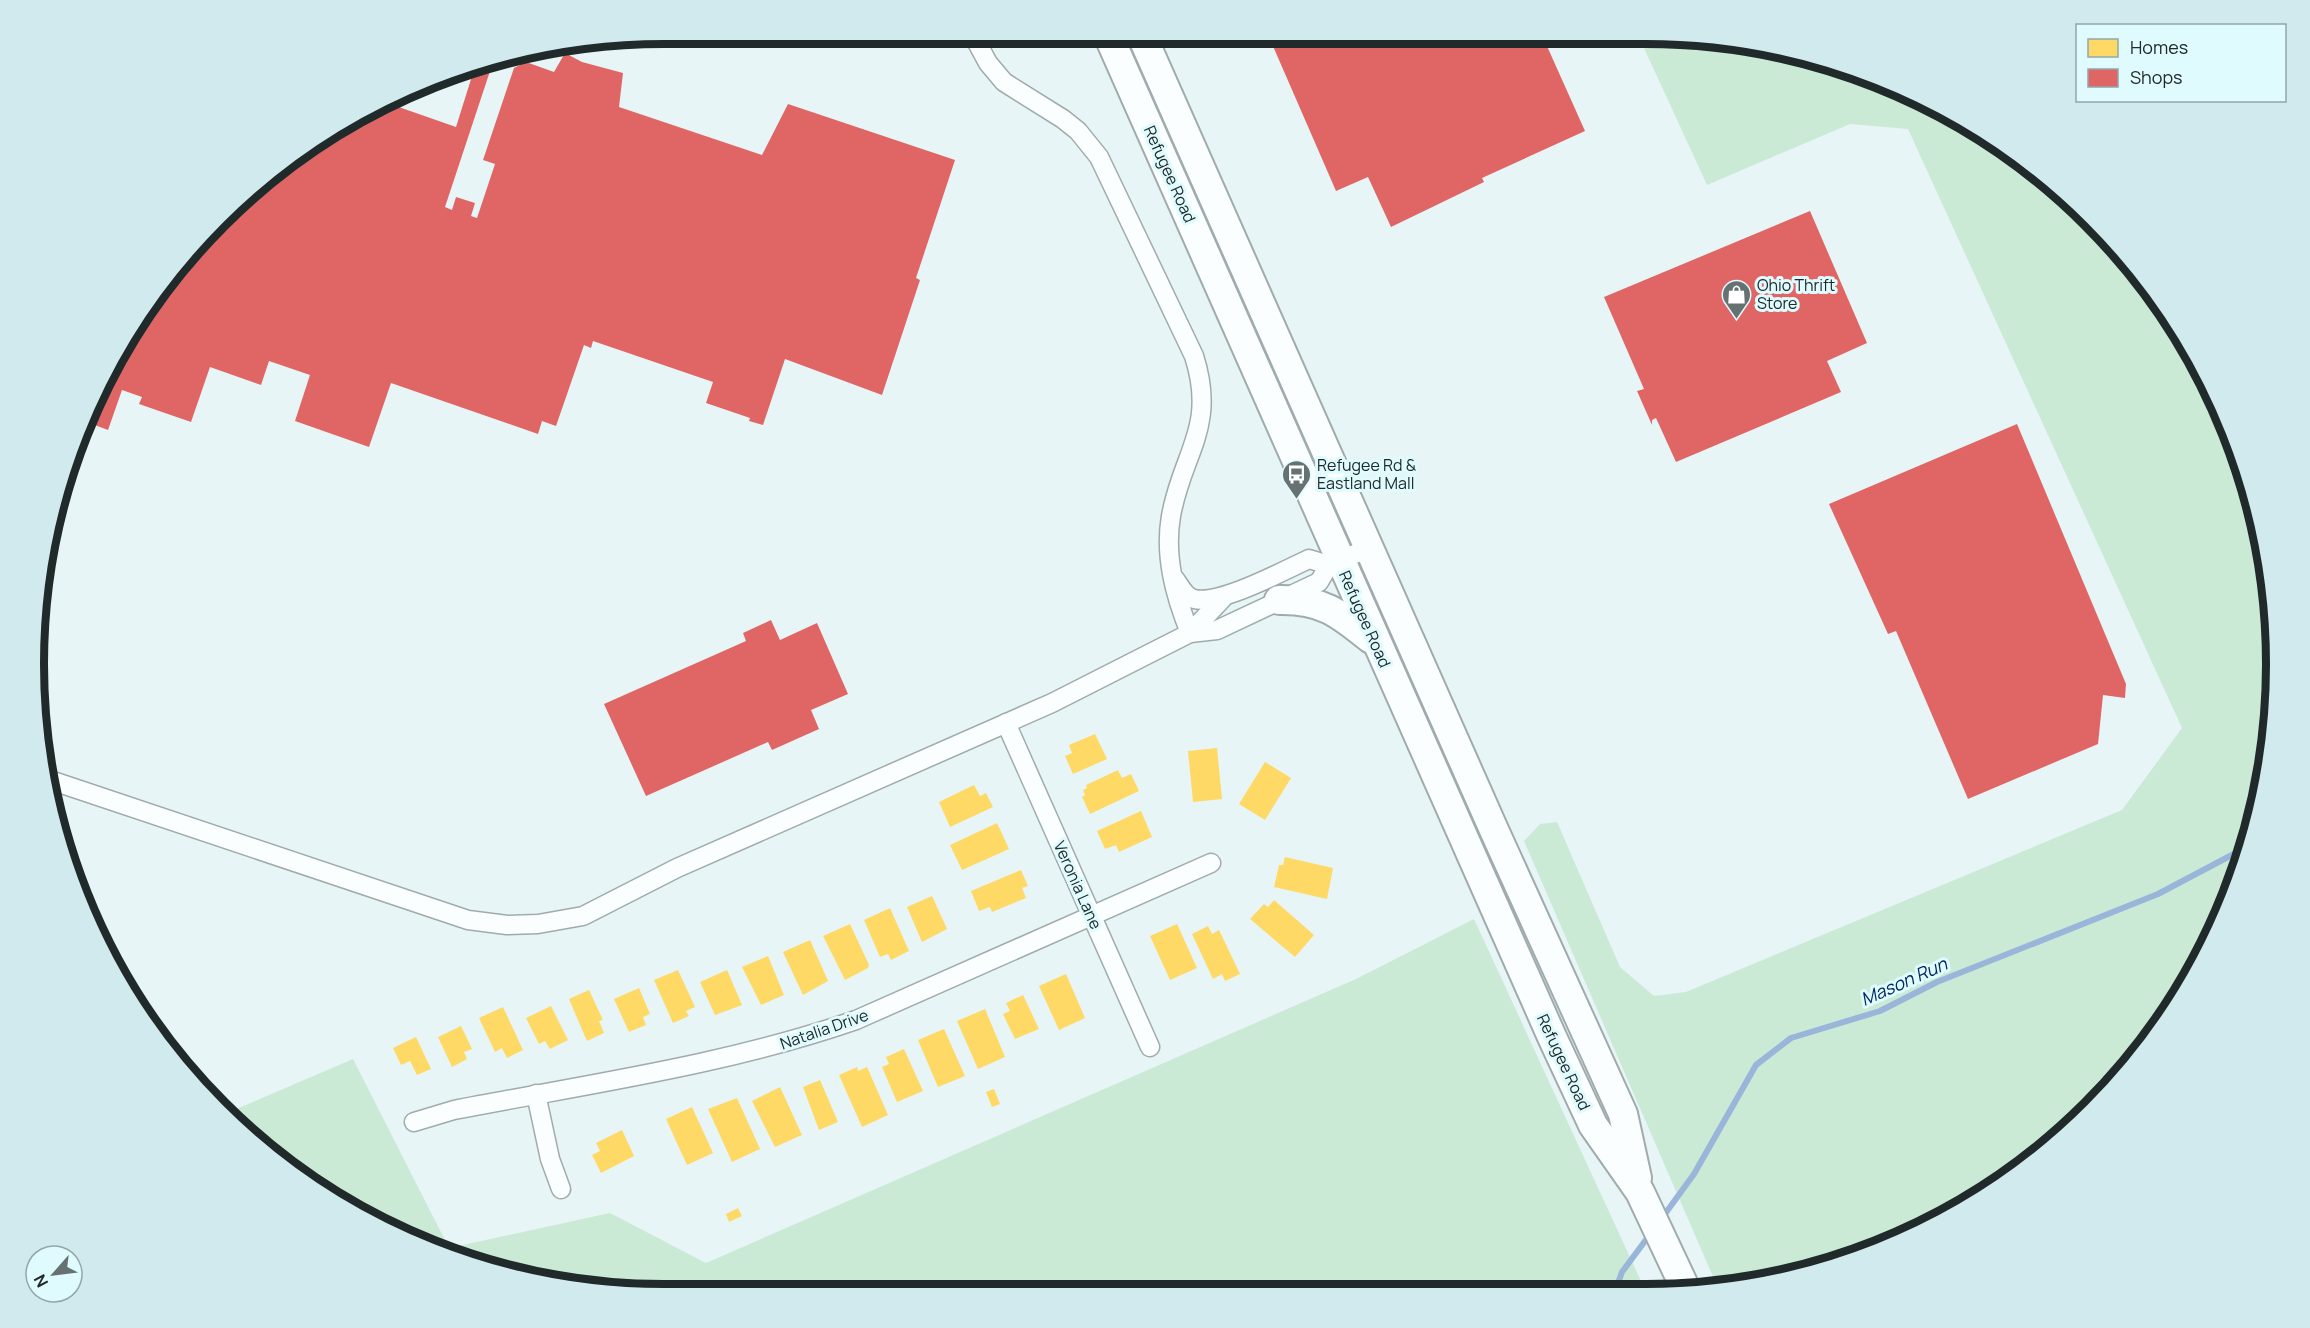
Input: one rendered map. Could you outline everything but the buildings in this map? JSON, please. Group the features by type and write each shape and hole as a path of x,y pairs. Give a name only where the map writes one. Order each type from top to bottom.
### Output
{"main road":[{"name":"Refugee Road","path":"1112,43 1334,562 1376,643 1593,1125 1644,1201 1683,1283"},
{"name":"Refugee Road","path":"1145,43 1623,1114 1644,1201"},
{"path":"1279,600 1316,602 1343,616 1376,643"}],"street":[{"path":"977,43 988,63 1004,82 1070,125 1100,157 1191,348 1200,378 1201,419 1198,437 1170,519 1172,575 1176,598 1190,633"},
{"path":"54,782 468,920 507,925 546,924 583,915 677,868 1065,697 1190,633 1223,598 1309,559 1334,562 1369,548"},
{"path":"1190,633 1217,630 1319,582 1334,562"},
{"path":"1172,575 1184,592 1194,599 1223,598"},
{"name":"Veronia Lane","path":"1006,723 1150,1047"},
{"name":"Natalia Drive","path":"414,1122 454,1110 758,1050 812,1035 856,1020 1211,863"},
{"path":"536,1094 550,1160 561,1189"}],"green space":[{"path":"1642,43 1687,45 1767,55 1845,76 1920,107 1956,127 1991,148 2055,197 2113,255 2138,286 2162,319 2203,390 2234,465 2255,543 2265,623 2266,664 2265,705 2255,785 2234,863 2203,938 2183,974 2162,1009 2113,1073 2055,1131 2024,1156 1991,1180 1920,1221 1845,1252 1807,1263 1767,1273 1715,1280 1524,841 1540,824 1557,822 1620,967 1654,996 1686,992 2122,810 2182,728 1908,129 1850,124 1707,185"},
{"path":"1474,919 1643,1285 664,1285 623,1283 543,1273 453,1247 610,1213 706,1263 1356,979"},
{"path":"353,1059 448,1245 390,1221 319,1180 255,1131 233,1111"}],"waterway":[{"name":"Mason Run","path":"1662,1218 1694,1174 1756,1065 1791,1038 1880,1011 1937,982 2158,894 2237,852"},
{"name":"Mason Run","path":"1617,1285 1622,1272 1651,1233"}],"place":[{"name":"Ohio Thrift Store","path":"1736,320"},
{"name":"Refugee Rd & Eastland Mall","path":"1296,500"}]}
